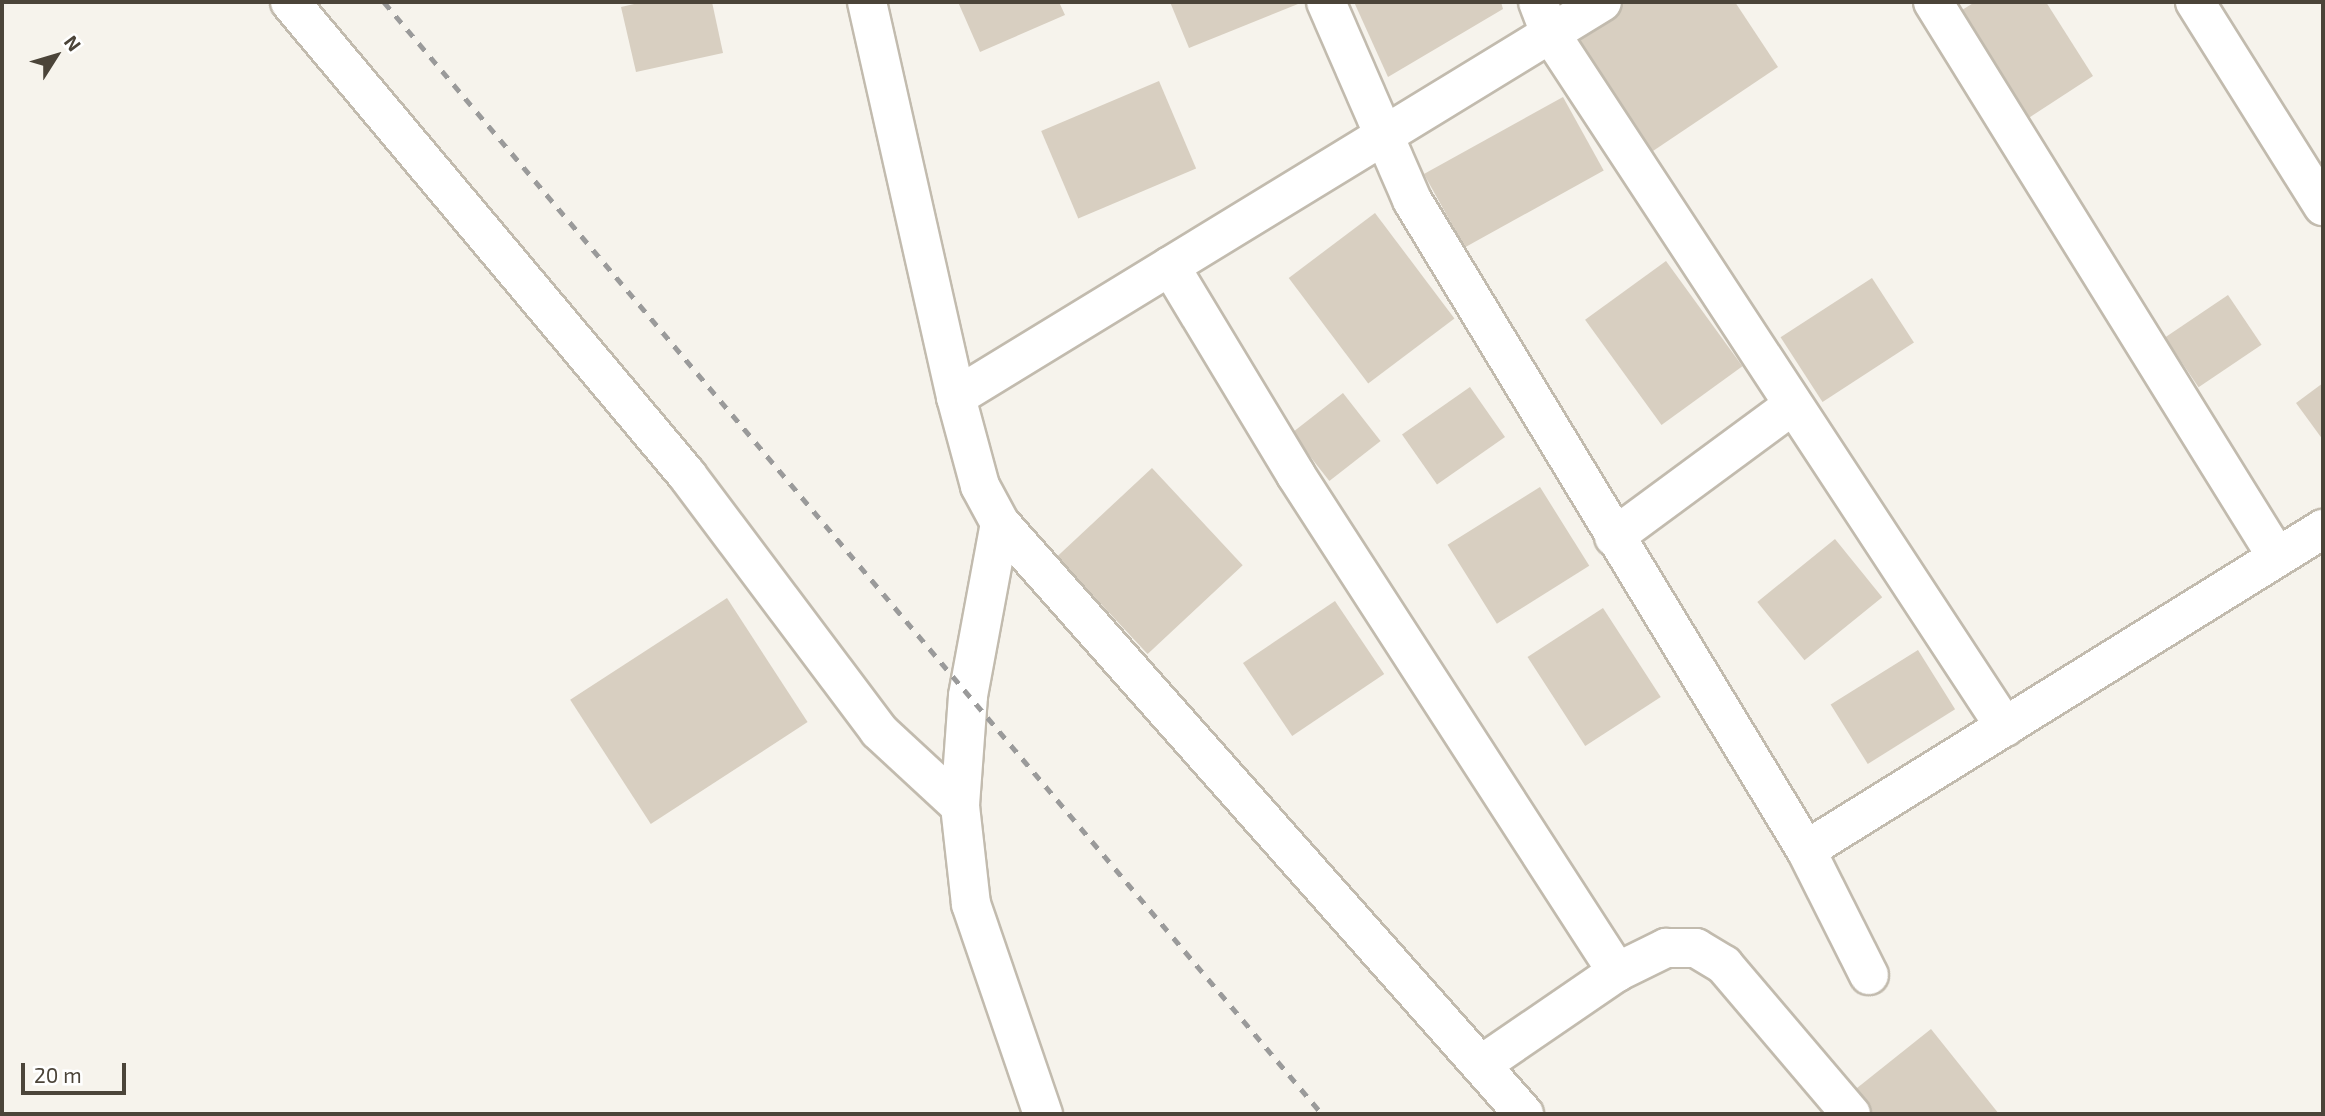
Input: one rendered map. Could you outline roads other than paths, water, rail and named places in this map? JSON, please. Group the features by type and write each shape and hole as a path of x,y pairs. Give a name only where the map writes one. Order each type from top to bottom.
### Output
{"street":[{"path":"290,2 687,475 880,731 960,806"},
{"path":"867,2 956,397 980,486 1000,523 1524,1114"},
{"path":"1326,2 1412,200 1806,850 1869,975"},
{"path":"956,397 1384,135 1544,18 1602,2"},
{"path":"1933,2 2277,557"},
{"path":"2195,2 2323,206"},
{"path":"1544,18 1793,405 2005,727"},
{"path":"1170,265 1296,475 1617,972"},
{"path":"1614,537 1793,405"},
{"path":"1000,523 968,696 960,806 971,904 1043,1114"},
{"path":"1806,850 2323,529"},
{"path":"1481,1065 1617,972 1666,948 1696,948 1724,965 1851,1114"}],"railway":[{"path":"384,2 1322,1114"}]}
